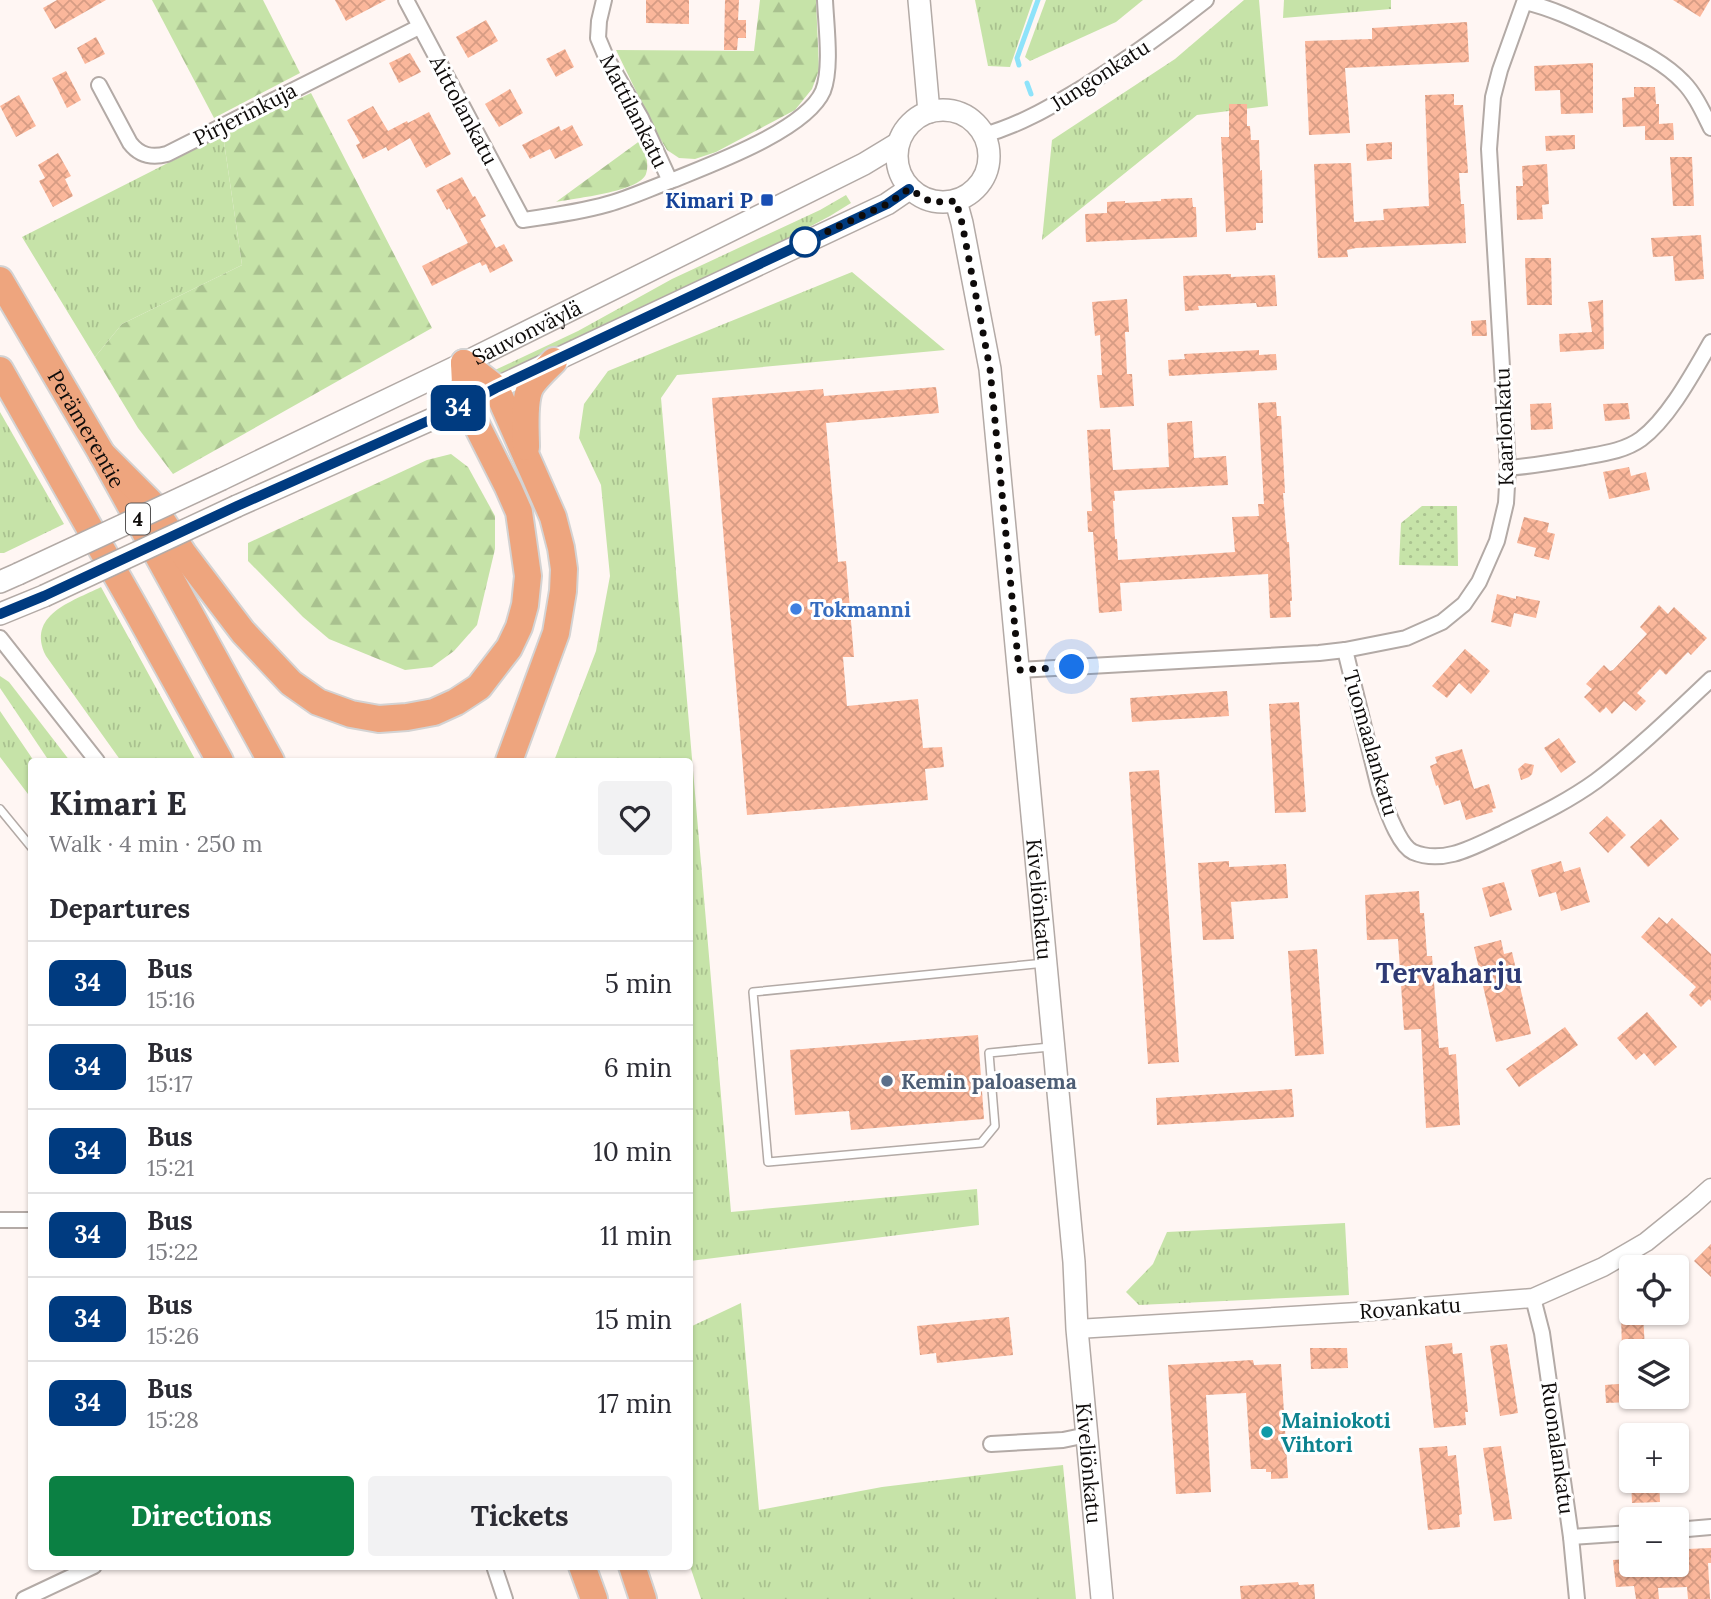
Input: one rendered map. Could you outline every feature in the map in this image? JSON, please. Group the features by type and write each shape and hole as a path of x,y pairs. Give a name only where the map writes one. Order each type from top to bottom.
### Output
{"highway":[{"name":"Perämerentie","path":"0,280 102,454 269,758"},
{"path":"526,453 529,391 532,384 554,361"},
{"path":"464,363 496,388 558,532 564,569 564,591 556,633 510,758"},
{"path":"102,454 150,502 183,553 236,623 291,684 318,702 351,714 379,719 407,718 434,712 480,687 509,648 519,627 528,576 519,512 466,404 464,363"},
{"name":"4","path":"0,370 218,758"},
{"path":"583,1570 594,1599"},
{"path":"633,1570 643,1599"}],"main road":[{"path":"919,0 929,112"},
{"path":"956,111 973,120 985,135 989,148 986,175 979,187 968,196 956,201 931,202 909,189 900,176 896,160 897,144 912,121 929,112 956,111"},
{"name":"Sauvonväylä","path":"9,578 464,363 864,164 897,144"},
{"name":"Sauvonväylä","path":"0,614 466,404 887,204 909,189"},
{"name":"Kiveliönkatu","path":"956,201 990,369 1074,1262 1077,1329 1102,1599"}],"street":[{"name":"Aittolankatu","path":"406,0 523,220 608,204 670,181"},
{"name":"Mattilankatu","path":"604,0 598,21 598,38 641,118 670,181"},
{"path":"670,181 750,146 786,127 807,111 822,92 828,73 825,0"},
{"name":"Jungonkatu","path":"985,135 1043,112 1115,68 1206,0"},
{"path":"1525,1 1566,15 1660,63 1684,83 1711,128"},
{"name":"Kaarlonkatu","path":"1019,670 1345,650 1405,638 1442,622 1464,604 1479,582 1497,541 1506,503 1508,468 1489,142 1493,97 1525,1"},
{"name":"Pirjerinkuja","path":"99,85 135,150 146,156 167,154 419,27"},
{"path":"1508,468 1535,466 1616,451 1639,441 1658,422 1696,370 1711,342"},
{"path":"0,638 95,758"},
{"name":"Tuomaalankatu","path":"1345,650 1385,807 1406,847 1435,856 1456,854 1532,819 1595,782 1660,727 1711,678"},
{"name":"Rovankatu","path":"1077,1329 1533,1298 1603,1267 1646,1242 1711,1188"},
{"path":"0,1220 28,1220"},
{"name":"Ruonalankatu","path":"1533,1298 1542,1334 1571,1537 1577,1599"},
{"path":"991,1444 1063,1440 1087,1434"},
{"path":"1689,1529 1711,1527"},
{"path":"1571,1537 1619,1534"},
{"path":"24,1599 86,1570"},
{"path":"495,1570 505,1599"}],"lane":[{"path":"0,810 28,843"},
{"path":"1045,962 752,992 768,1162 981,1143 995,1126 989,1054 1053,1047"}],"green space":[{"path":"152,0 263,0 300,73 214,118"},
{"path":"760,0 816,0 819,70 812,89 795,110 716,152 695,159 679,158 667,150 655,130 616,50 754,51"},
{"path":"975,0 1033,0 1010,67 988,66"},
{"path":"1046,0 1143,0 1116,22 1030,61 1025,57"},
{"path":"1244,0 1259,0 1268,106 1197,115 1042,240 1052,140 1175,59"},
{"path":"1284,0 1391,0 1391,9 1283,18"},
{"path":"311,93 432,328 173,474 138,428 95,357 122,324 242,265 223,135"},
{"path":"223,135 242,265 122,324 95,357 22,237"},
{"path":"641,140 647,166 646,174 641,180 619,190 556,202"},
{"path":"846,195 851,203 760,253 497,375 495,370 578,331 672,279 820,210"},
{"path":"852,272 945,350 677,375 661,398 692,758 555,758 596,651 610,576 601,485 579,438 584,404 608,371"},
{"path":"0,412 64,524 4,553 0,553"},
{"path":"451,454 468,467 495,516 495,549 477,625 454,651 432,667 405,670 329,639 303,617 248,561 248,543 427,460"},
{"path":"1422,506 1457,506 1458,566 1399,565 1401,523"},
{"path":"101,587 194,758 119,758 46,656 41,642 42,630 47,620 65,605"},
{"path":"0,676 9,682 68,758 47,758 0,688"},
{"path":"0,711 32,758 28,758 28,794 0,757"},
{"path":"693,770 731,1212 977,1189 979,1225 693,1261"},
{"path":"1345,1223 1349,1295 1139,1305 1126,1292 1153,1264 1167,1232"},
{"path":"741,1303 759,1510 882,1487 1063,1465 1076,1599 701,1599 691,1570 693,1326"}],"building":[{"path":"57,0 106,0 55,29 43,8"},
{"path":"335,0 386,0 346,21"},
{"path":"646,0 689,0 689,24 646,23"},
{"path":"725,0 739,0 738,20 746,20 746,38 738,38 737,50 724,50"},
{"path":"1673,0 1710,0 1700,17"},
{"path":"486,20 498,41 468,58 456,37"},
{"path":"1467,22 1469,62 1345,68 1350,133 1309,135 1305,41 1372,39 1372,28"},
{"path":"96,37 105,54 85,64 77,48"},
{"path":"565,49 574,67 556,77 546,59"},
{"path":"410,53 421,72 399,83 389,63"},
{"path":"1593,63 1593,113 1561,114 1560,90 1535,91 1534,66"},
{"path":"66,71 81,100 67,108 52,78"},
{"path":"1634,87 1655,87 1656,104 1659,104 1659,124 1673,123 1674,140 1645,140 1645,126 1623,127 1622,98 1634,97"},
{"path":"510,89 523,113 499,127 485,104"},
{"path":"1454,94 1454,105 1463,105 1468,173 1459,173 1466,243 1356,248 1347,250 1348,257 1318,258 1314,164 1351,163 1354,222 1384,220 1383,209 1429,206 1425,95"},
{"path":"19,95 36,126 16,137 0,106"},
{"path":"1229,104 1247,104 1247,126 1250,126 1251,140 1259,140 1263,223 1256,223 1256,230 1226,232 1221,137 1229,137"},
{"path":"373,106 388,131 429,112 451,154 426,168 410,138 388,151 386,147 363,159 356,145 360,143 347,120"},
{"path":"572,125 583,145 555,159 550,149 530,159 522,145 559,126 561,131"},
{"path":"1575,135 1575,149 1546,151 1545,136"},
{"path":"1392,142 1392,159 1367,161 1366,144"},
{"path":"58,153 71,176 65,179 73,196 53,207 39,181 45,178 38,165"},
{"path":"1670,157 1692,157 1694,206 1673,206"},
{"path":"1547,164 1549,204 1542,205 1543,219 1517,220 1516,186 1523,186 1522,166"},
{"path":"462,177 486,216 480,219 496,248 504,244 513,261 490,273 486,264 482,266 480,262 432,286 422,266 468,243 436,190"},
{"path":"1192,198 1193,207 1196,207 1197,237 1086,242 1085,214 1107,213 1107,202"},
{"path":"1701,235 1704,279 1675,281 1673,256 1653,257 1651,238"},
{"path":"1525,258 1551,258 1552,305 1527,305"},
{"path":"1231,274 1231,277 1275,275 1277,306 1257,307 1256,303 1198,306 1199,310 1185,311 1183,276"},
{"path":"1127,299 1127,374 1132,374 1134,406 1100,408 1097,375 1102,375 1100,335 1095,336 1092,302"},
{"path":"1603,300 1604,349 1560,352 1559,334 1592,332 1588,302"},
{"path":"1486,320 1487,336 1472,336 1471,321"},
{"path":"1259,350 1259,355 1276,354 1277,370 1169,376 1168,360 1185,359 1184,354"},
{"path":"936,387 939,413 826,423 838,562 846,561 854,657 843,657 847,706 918,699 923,748 942,747 944,767 925,769 928,800 747,815 712,398 823,389 824,396"},
{"path":"1276,402 1277,416 1281,416 1291,617 1270,618 1268,574 1120,583 1122,611 1099,613 1093,532 1088,532 1087,511 1092,511 1087,430 1110,429 1113,470 1169,467 1167,423 1192,421 1194,458 1226,456 1228,485 1114,491 1118,560 1235,552 1232,517 1259,516 1258,504 1264,504 1258,403"},
{"path":"1551,403 1553,429 1531,430 1530,404"},
{"path":"1628,403 1630,419 1605,421 1603,404"},
{"path":"1629,467 1631,476 1646,472 1650,490 1609,499 1603,472"},
{"path":"1524,517 1549,523 1547,532 1555,534 1549,560 1534,556 1536,548 1517,543"},
{"path":"1497,594 1540,601 1536,618 1514,613 1511,627 1491,622"},
{"path":"1659,605 1668,614 1674,607 1707,638 1691,655 1688,652 1666,675 1660,669 1637,693 1646,701 1636,711 1624,701 1612,714 1606,707 1600,713 1584,697 1592,689 1586,684 1604,665 1610,671 1613,670 1647,634 1640,627"},
{"path":"1465,649 1490,671 1471,694 1459,683 1447,698 1432,686"},
{"path":"1227,691 1229,716 1132,722 1130,698"},
{"path":"1299,702 1306,812 1275,813 1269,704"},
{"path":"1559,738 1576,762 1561,773 1544,748"},
{"path":"1462,749 1474,789 1489,784 1496,808 1492,809 1493,812 1466,820 1460,800 1444,805 1430,766 1437,763 1435,757"},
{"path":"1525,763 1534,765 1532,774 1521,780 1518,769"},
{"path":"1159,770 1179,1062 1148,1064 1129,772"},
{"path":"1607,816 1626,835 1608,853 1589,833"},
{"path":"1661,819 1679,839 1648,867 1630,847"},
{"path":"1229,861 1229,867 1286,864 1288,898 1231,902 1234,939 1203,940 1198,863"},
{"path":"1561,861 1564,872 1580,867 1590,902 1561,911 1556,892 1539,897 1531,870"},
{"path":"1504,882 1512,910 1490,917 1482,888"},
{"path":"1419,891 1420,913 1424,913 1427,956 1432,956 1439,1048 1448,1047 1449,1055 1456,1054 1460,1125 1426,1128 1421,1029 1404,1030 1398,939 1367,940 1365,895"},
{"path":"1659,917 1667,924 1672,918 1711,954 1711,1001 1709,999 1701,1007 1689,995 1696,987 1641,937"},
{"path":"1501,940 1504,954 1512,952 1531,1034 1496,1042 1474,947"},
{"path":"1317,949 1324,1054 1295,1056 1288,951"},
{"path":"1647,1012 1677,1047 1655,1066 1644,1053 1636,1060 1617,1038"},
{"path":"1565,1027 1578,1045 1519,1087 1506,1069"},
{"name":"Kemin paloasema","path":"978,1035 984,1119 851,1130 849,1111 795,1115 790,1050"},
{"path":"1292,1089 1294,1117 1157,1125 1156,1098"},
{"path":"1711,1244 1711,1277 1694,1261"},
{"path":"1009,1317 1013,1355 937,1363 936,1353 920,1355 917,1326"},
{"path":"1621,1325 1644,1325 1644,1339 1622,1339"},
{"path":"1452,1343 1453,1354 1462,1353 1468,1412 1465,1412 1466,1425 1434,1428 1425,1346"},
{"path":"1507,1344 1518,1413 1500,1416 1490,1346"},
{"path":"1310,1348 1347,1348 1348,1368 1311,1369"},
{"name":"Mainiokoti Vihtori","path":"1253,1360 1254,1365 1281,1364 1288,1478 1271,1479 1271,1472 1266,1472 1266,1469 1251,1469 1246,1393 1206,1395 1211,1492 1176,1494 1168,1365"},
{"path":"1619,1384 1619,1402 1606,1403 1605,1385"},
{"path":"1447,1446 1448,1456 1456,1455 1462,1514 1459,1515 1460,1527 1428,1530 1419,1448"},
{"path":"1501,1446 1512,1519 1494,1521 1483,1448"},
{"path":"1632,1493 1660,1493 1660,1502 1632,1503"},
{"path":"1711,1548 1711,1563 1708,1563 1710,1599 1688,1599 1687,1587 1658,1588 1659,1599 1636,1599 1634,1586 1616,1587 1613,1560 1619,1560 1619,1577 1689,1577 1689,1549"},
{"path":"1298,1582 1299,1585 1314,1584 1315,1599 1241,1599 1240,1586"}],"waterway":[{"path":"1019,65 1017,58 1038,0"},
{"path":"1027,83 1031,94"}],"bus line":[{"name":"34","path":"0,614 466,404 887,204 909,189"}],"place":[{"name":"Kimari P","path":"767,200"},
{"name":"Tokmanni","path":"796,609"},
{"name":"Kemin paloasema","path":"887,1081"},
{"name":"Mainiokoti Vihtori","path":"1267,1432"}],"district":[{"name":"Tervaharju","path":"1449,973"}],"route":[{"path":"805,242 887,204 909,189 931,202 956,201 990,369 1019,670 1072,667"}]}
